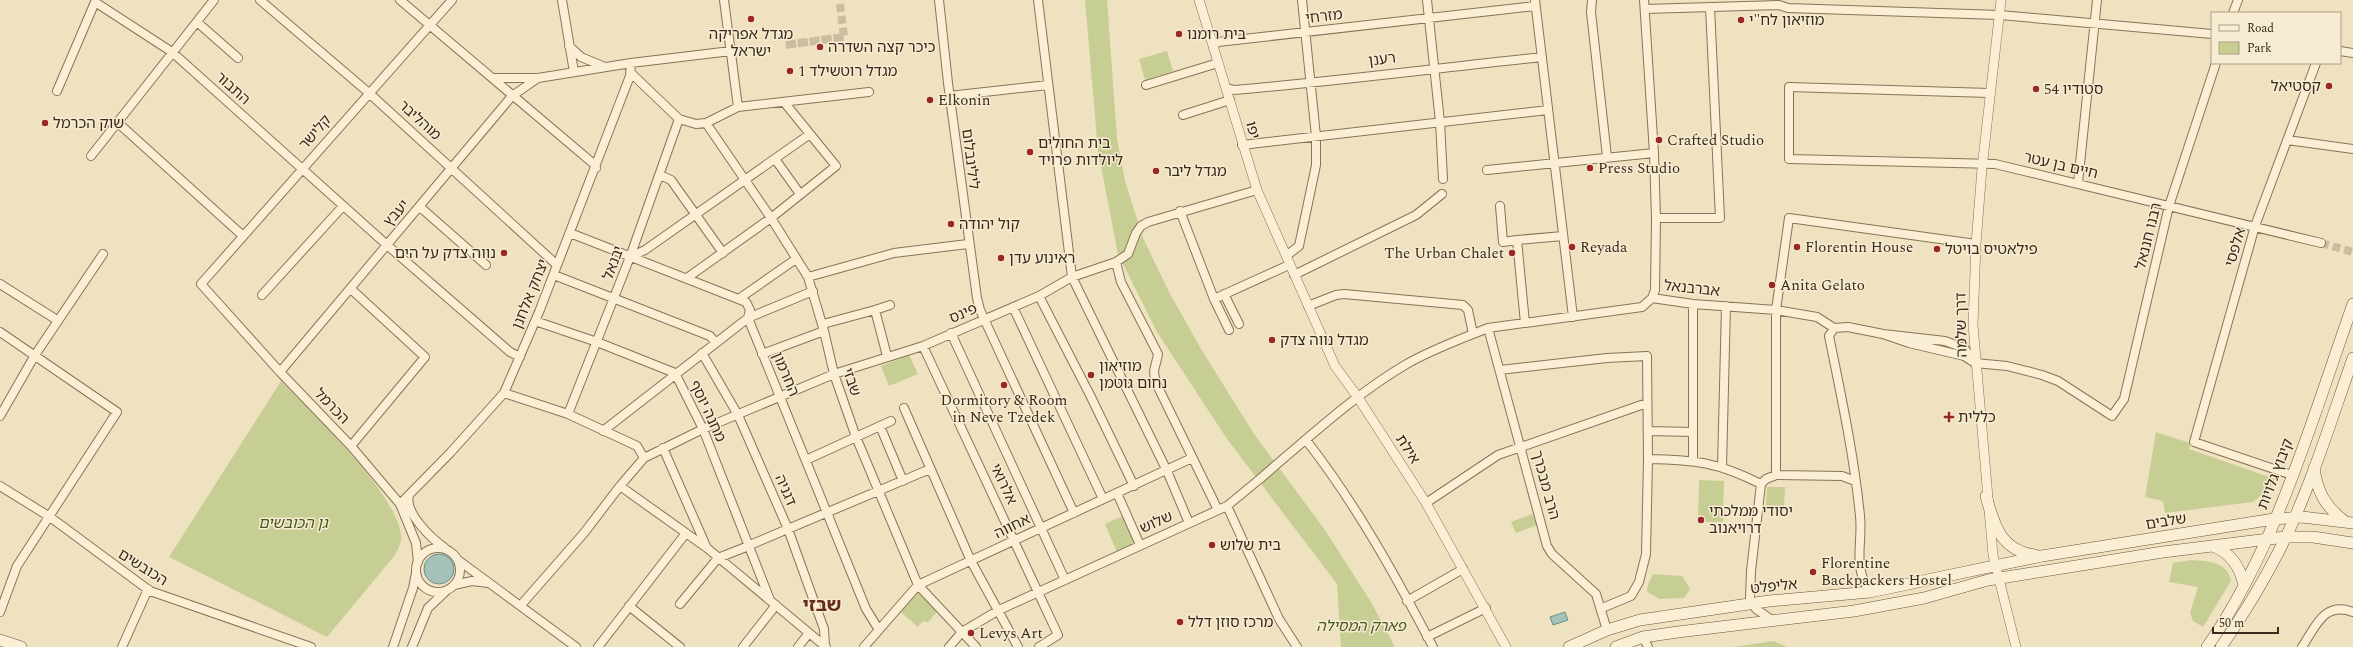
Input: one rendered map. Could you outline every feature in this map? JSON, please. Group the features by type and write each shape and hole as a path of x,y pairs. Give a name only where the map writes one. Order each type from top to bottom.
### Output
{"main road":[{"name":"קיבוץ גלויות","path":"2207,647 2244,585 2274,519 2292,475 2353,304"},
{"path":"2221,647 2252,598 2285,537 2314,468 2353,358"},
{"path":"2314,468 2320,493 2328,507 2348,522"},
{"path":"1986,496 1993,520 2003,540 2022,553 2042,556"},
{"name":"שלבים","path":"1990,566 2042,556 2274,519 2294,517 2348,522"},
{"name":"שלבים","path":"1992,579 2163,552 2285,537 2313,537 2353,543"},
{"path":"2213,546 2223,550 2233,559 2240,571 2244,585"},
{"name":"אליפלט","path":"1569,647 1607,630 1640,620 1752,604 1870,592 1990,566"},
{"path":"1616,647 1772,620 1854,611 1924,598 1992,579"},
{"path":"0,640 21,647"}],"street":[{"path":"90,156 214,0"},
{"name":"מוהליבר","path":"260,0 369,93 557,265"},
{"path":"400,0 595,165 596,168"},
{"name":"קלישר","path":"201,284 242,235 452,0"},
{"path":"724,0 738,107"},
{"name":"לילינבלום","path":"939,0 949,96 968,244 977,298 984,319 1074,513"},
{"path":"1038,0 1072,277 1167,471 1189,523"},
{"name":"יפו","path":"1199,0 1227,88 1242,145 1257,190 1289,265"},
{"path":"1286,256 1299,246 1316,165 1316,136 1302,0"},
{"path":"1427,0 1440,122 1443,179"},
{"path":"1592,0 1591,12 1607,157"},
{"name":"דרך שלמה","path":"2001,0 1983,162 1976,244 1973,325 1990,566 1992,579 2016,647"},
{"path":"2078,182 2097,0"},
{"path":"2233,12 2238,0"},
{"name":"התבור","path":"57,91 95,2 172,52 462,311 510,352 520,356"},
{"path":"563,2 573,70"},
{"path":"1535,3 1573,317"},
{"name":"מזרחי","path":"1213,46 1218,42 1430,18 1535,3"},
{"path":"1652,298 1655,290 1656,218 1654,153 1644,4 1710,7 1779,5 1788,8 2000,14 2211,34"},
{"path":"1656,218 1720,218 1710,7"},
{"path":"197,22 238,58"},
{"path":"569,45 580,57 606,67"},
{"path":"493,78 538,78 573,70 731,51"},
{"path":"2341,51 2353,52"},
{"name":"רענן","path":"1227,88 1234,90 1435,67 1542,57"},
{"name":"יצחק אלחנן","path":"400,504 504,392 554,275 596,168 631,73 630,63"},
{"path":"1146,85 1218,63"},
{"name":"רבנו חננאל","path":"1975,363 2007,366 2042,375 2070,388 2112,416 2124,399 2169,206 2216,64"},
{"name":"אלפסי","path":"2292,475 2194,442 2255,226 2316,64"},
{"path":"631,73 679,119 688,123 706,123 738,107 869,92"},
{"name":"יעבץ","path":"280,372 512,96 538,78"},
{"path":"949,96 1048,85"},
{"name":"חיים בן עטר","path":"1990,93 1789,87 1789,159 1983,162 2078,182 2321,243"},
{"path":"1183,115 1230,100"},
{"path":"687,278 771,218 836,166 784,102"},
{"path":"1242,145 1548,110"},
{"name":"יבנאל","path":"568,414 614,300 679,119"},
{"path":"117,122 242,235"},
{"name":"שבזי","path":"706,123 771,218 808,277 823,328 834,374 856,436 918,584 976,647"},
{"path":"630,257 645,250 810,134"},
{"path":"2287,140 2353,149"},
{"path":"1487,170 1654,153"},
{"path":"775,159 800,194"},
{"path":"660,175 671,180 723,253"},
{"name":"פינס","path":"644,458 703,429 834,374 887,356 923,346 1039,296 1072,277 1116,262 1128,254 1141,226 1180,211 1257,190"},
{"path":"1294,275 1416,214 1442,194"},
{"path":"262,295 343,206"},
{"path":"1500,206 1503,242 1563,236"},
{"path":"420,207 486,265"},
{"path":"1180,211 1214,298 1229,330"},
{"path":"1776,475 1776,310 1789,218 1976,244"},
{"path":"570,233 740,298 796,259"},
{"path":"1517,240 1525,323"},
{"path":"808,277 894,253 968,244"},
{"path":"0,416 57,320 103,254"},
{"path":"1116,262 1121,282 1158,354 1153,367 1154,376 1218,510"},
{"path":"1214,298 1289,265"},
{"name":"אילת","path":"1289,265 1335,366 1357,396 1426,503 1486,608 1506,647"},
{"path":"554,275 614,300 710,336 716,343"},
{"path":"0,284 57,320"},
{"name":"הכרמל","path":"201,284 280,372 351,446 400,504 416,543 418,562"},
{"path":"351,289 425,358 351,446"},
{"path":"603,431 675,373 748,318 813,291"},
{"path":"1224,294 1239,324"},
{"path":"1308,306 1336,295 1344,294 1463,305 1468,310 1473,334"},
{"path":"1039,296 1090,395 1134,486"},
{"name":"החרמון","path":"740,298 746,302 750,310 748,318 762,354 781,397 866,608 879,630"},
{"name":"אברבנאל","path":"1357,396 1406,364 1488,328 1642,307 1652,298 1693,304 1776,310 1817,317 1834,328"},
{"path":"1693,304 1693,460"},
{"path":"762,354 823,328 890,305"},
{"path":"1722,467 1726,306"},
{"path":"1013,307 1103,499"},
{"path":"875,310 887,356"},
{"name":"מחנה יוסף","path":"535,321 596,342 675,373 703,429 748,546 773,602"},
{"path":"1870,592 1859,569 1860,517 1829,336 1834,328 1848,327 1883,334 1909,343 1953,352 1964,356 1975,363"},
{"name":"הרב מבכרך","path":"1488,328 1549,550 1593,590 1602,608 1607,630"},
{"path":"0,332 117,412 17,566 0,612"},
{"path":"951,334 1042,527 1065,580"},
{"name":"אלרואי","path":"923,346 1058,635 1039,647"},
{"name":"דגניה","path":"702,353 738,415 788,529 824,629 826,646"},
{"path":"1500,370 1607,358 1646,356 1648,431 1646,554 1642,572 1631,596 1602,608"},
{"path":"504,392 568,414 637,446 644,458 620,486 584,533 521,605"},
{"name":"שלוש","path":"949,647 962,632 999,610 1227,506 1357,396"},
{"path":"1426,503 1498,455 1522,448 1647,403"},
{"path":"904,408 971,561 1018,647"},
{"path":"806,460 891,421"},
{"path":"880,426 903,481"},
{"path":"1648,431 1693,432"},
{"path":"1306,440 1332,472 1366,527 1433,647"},
{"path":"663,448 707,548"},
{"name":"אחווה","path":"864,647 918,584 1015,541 1042,527 1167,471 1192,458"},
{"path":"1648,459 1693,460 1722,467 1761,484"},
{"path":"680,604 718,558 930,469"},
{"path":"1772,620 1763,615 1752,604 1750,599 1751,572 1761,484 1766,479 1776,475 1842,476 1855,481"},
{"name":"הכובשים","path":"0,486 50,517 148,590 311,647"},
{"path":"620,486 707,548 826,646"},
{"path":"1117,493 1140,545"},
{"path":"409,495 409,504 422,528 458,560 576,647"},
{"path":"1227,506 1279,619 1297,647"},
{"path":"598,647 686,533"},
{"path":"393,647 413,588 418,562 423,553 430,549 445,548"},
{"path":"412,647 428,608 454,585 460,575 458,560"},
{"path":"1408,601 1463,569"},
{"path":"416,572 419,580 427,589 439,592 446,591"},
{"path":"454,585 472,581 491,584"},
{"path":"122,647 148,590"},
{"path":"744,647 773,602"},
{"path":"629,606 680,647"},
{"path":"1427,637 1486,608"},
{"path":"2302,647 2326,613 2336,608 2353,612"},
{"path":"798,647 810,633"}],"green space":[{"name":"פארק המסילה","path":"1085,0 1107,0 1117,139 1125,181 1143,238 1169,292 1201,349 1254,434 1325,530 1371,602 1395,647 1341,647 1337,584 1227,439 1157,332 1118,254 1098,151"},
{"path":"1167,51 1173,71 1145,80 1139,59"},
{"path":"909,355 918,374 889,386 881,366"},
{"name":"גן הכובשים","path":"281,381 333,434 373,480 388,503 398,524 401,541 395,555 327,637 169,557"},
{"path":"2156,432 2190,443 2189,449 2275,479 2269,489 2253,502 2165,513 2163,501 2145,497"},
{"path":"1699,480 1724,481 1723,522 1698,522"},
{"path":"1767,487 1785,487 1784,508 1766,507"},
{"path":"1532,514 1537,525 1516,533 1511,522"},
{"path":"1125,515 1137,542 1117,552 1105,524"},
{"path":"2191,560 2210,562 2222,566 2229,575 2231,581 2203,627 2193,621 2190,613 2198,587 2169,582 2173,563"},
{"path":"1653,574 1682,576 1690,589 1684,598 1660,599 1647,592 1648,584"},
{"path":"918,590 937,612 928,622 923,621 918,627 900,611"},
{"path":"1774,641 1787,647 1733,647"}],"water":[{"path":"439,554 450,558 454,569 450,580 439,584 428,580 424,569 428,558"},
{"path":"1565,612 1568,620 1553,625 1550,617"}],"tunnel":[{"path":"840,4 844,37 785,45 844,37"},
{"path":"2321,243 2353,252"}],"place":[{"name":"מגדל אפריקה ישראל","path":"751,19"},
{"name":"מוזיאון לח\"י","path":"1741,20"},
{"name":"בית רומנו","path":"1179,34"},
{"name":"כיכר קצה השדרה","path":"820,47"},
{"name":"מגדל רוטשילד 1","path":"790,71"},
{"name":"קסטיאל","path":"2329,86"},
{"name":"סטודיו 54","path":"2036,89"},
{"name":"Elkonin","path":"930,100"},
{"name":"שוק הכרמל","path":"45,123"},
{"name":"Crafted Studio","path":"1659,140"},
{"name":"בית החולים ליולדות פרויד","path":"1030,152"},
{"name":"Press Studio","path":"1590,168"},
{"name":"מגדל ליבר","path":"1156,171"},
{"name":"קול יהודה","path":"951,224"},
{"name":"Reyada","path":"1572,247"},
{"name":"Florentin House","path":"1797,247"},
{"name":"פילאטיס בויטל","path":"1937,249"},
{"name":"נווה צדק על הים","path":"504,253"},
{"name":"The Urban Chalet","path":"1512,253"},
{"name":"ראינוע עדן","path":"1001,258"},
{"name":"Anita Gelato","path":"1772,285"},
{"name":"מגדל נווה צדק","path":"1272,340"},
{"name":"מוזיאון נחום גוטמן","path":"1091,375"},
{"name":"Dormitory & Room in Neve Tzedek","path":"1004,385"},
{"name":"כללית","path":"1949,417"},
{"name":"יסודי ממלכתי דרויאנוב","path":"1701,520"},
{"name":"בית שלוש","path":"1212,545"},
{"name":"Florentine Backpackers Hostel","path":"1813,572"},
{"name":"מרכז סוזן דלל","path":"1180,622"},
{"name":"Levys Art","path":"971,633"}],"district":[{"name":"שבזי","path":"822,604"}]}
